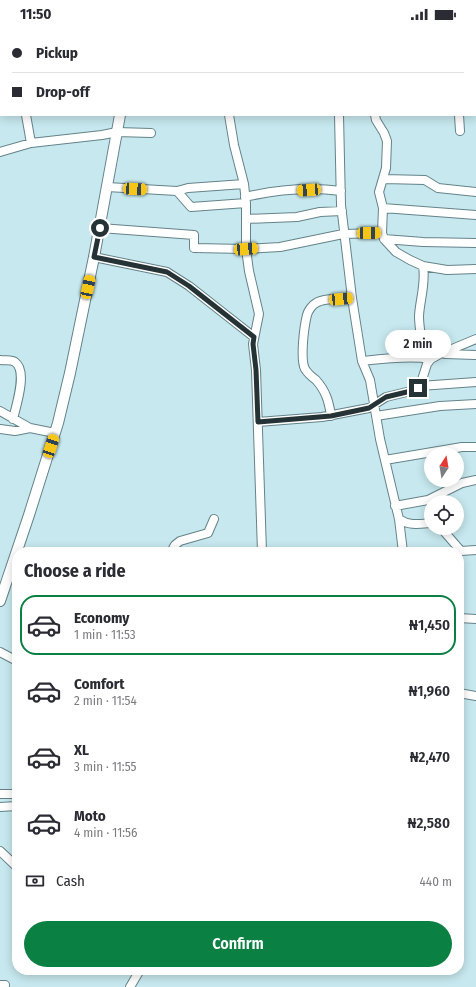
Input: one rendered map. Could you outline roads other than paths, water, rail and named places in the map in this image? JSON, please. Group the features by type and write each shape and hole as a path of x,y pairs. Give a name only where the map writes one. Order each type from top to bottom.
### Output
{"street":[{"path":"26,116 31,143"},
{"path":"18,547 30,515 55,433 70,373 100,228 120,116"},
{"path":"229,116 234,145 244,184 246,200 246,249 249,272 259,314 253,344 256,370 262,547"},
{"path":"339,116 342,211 352,298 362,361 370,380 402,547"},
{"path":"375,116 387,141 386,168 380,192 383,208 383,236 396,252 423,266 447,270 476,269"},
{"path":"459,116 460,131"},
{"path":"0,152 31,143 117,132 150,133"},
{"path":"384,179 425,180 438,188 476,192"},
{"path":"107,187 177,191 188,188 244,184"},
{"path":"177,191 191,207 246,200 263,193 326,189 341,191"},
{"path":"383,208 476,215"},
{"path":"246,219 297,217 320,212 342,211"},
{"path":"100,228 194,234 194,248 246,249 280,247 344,234 383,236 423,242 476,243"},
{"path":"94,257 167,272 189,286 254,337"},
{"path":"258,422 331,416 374,406 386,397 415,390 420,386 427,364 419,318 424,281 423,266"},
{"path":"331,416 328,398 323,389 309,375 303,362 307,314 312,305 320,301 352,298"},
{"path":"362,361 377,359 427,358 440,354 475,338"},
{"path":"440,354 476,354"},
{"path":"0,360 13,361 20,367 21,371 13,419"},
{"path":"420,386 476,382"},
{"path":"376,416 440,406 476,404"},
{"path":"0,411 30,428 55,433"},
{"path":"0,429 15,431 30,428"},
{"path":"385,460 462,447 476,447"},
{"path":"395,506 428,500 462,483 476,480"},
{"path":"174,547 180,541 208,533 214,519"},
{"path":"398,519 404,523 424,523"},
{"path":"447,535 458,547"},
{"path":"464,551 476,550"},
{"path":"0,598 12,565"},
{"path":"464,618 476,619"},
{"path":"0,652 12,658"},
{"path":"464,694 476,696"},
{"path":"0,794 12,794"},
{"path":"0,807 12,806"},
{"path":"0,851 12,862"},
{"path":"130,987 137,975"}]}
